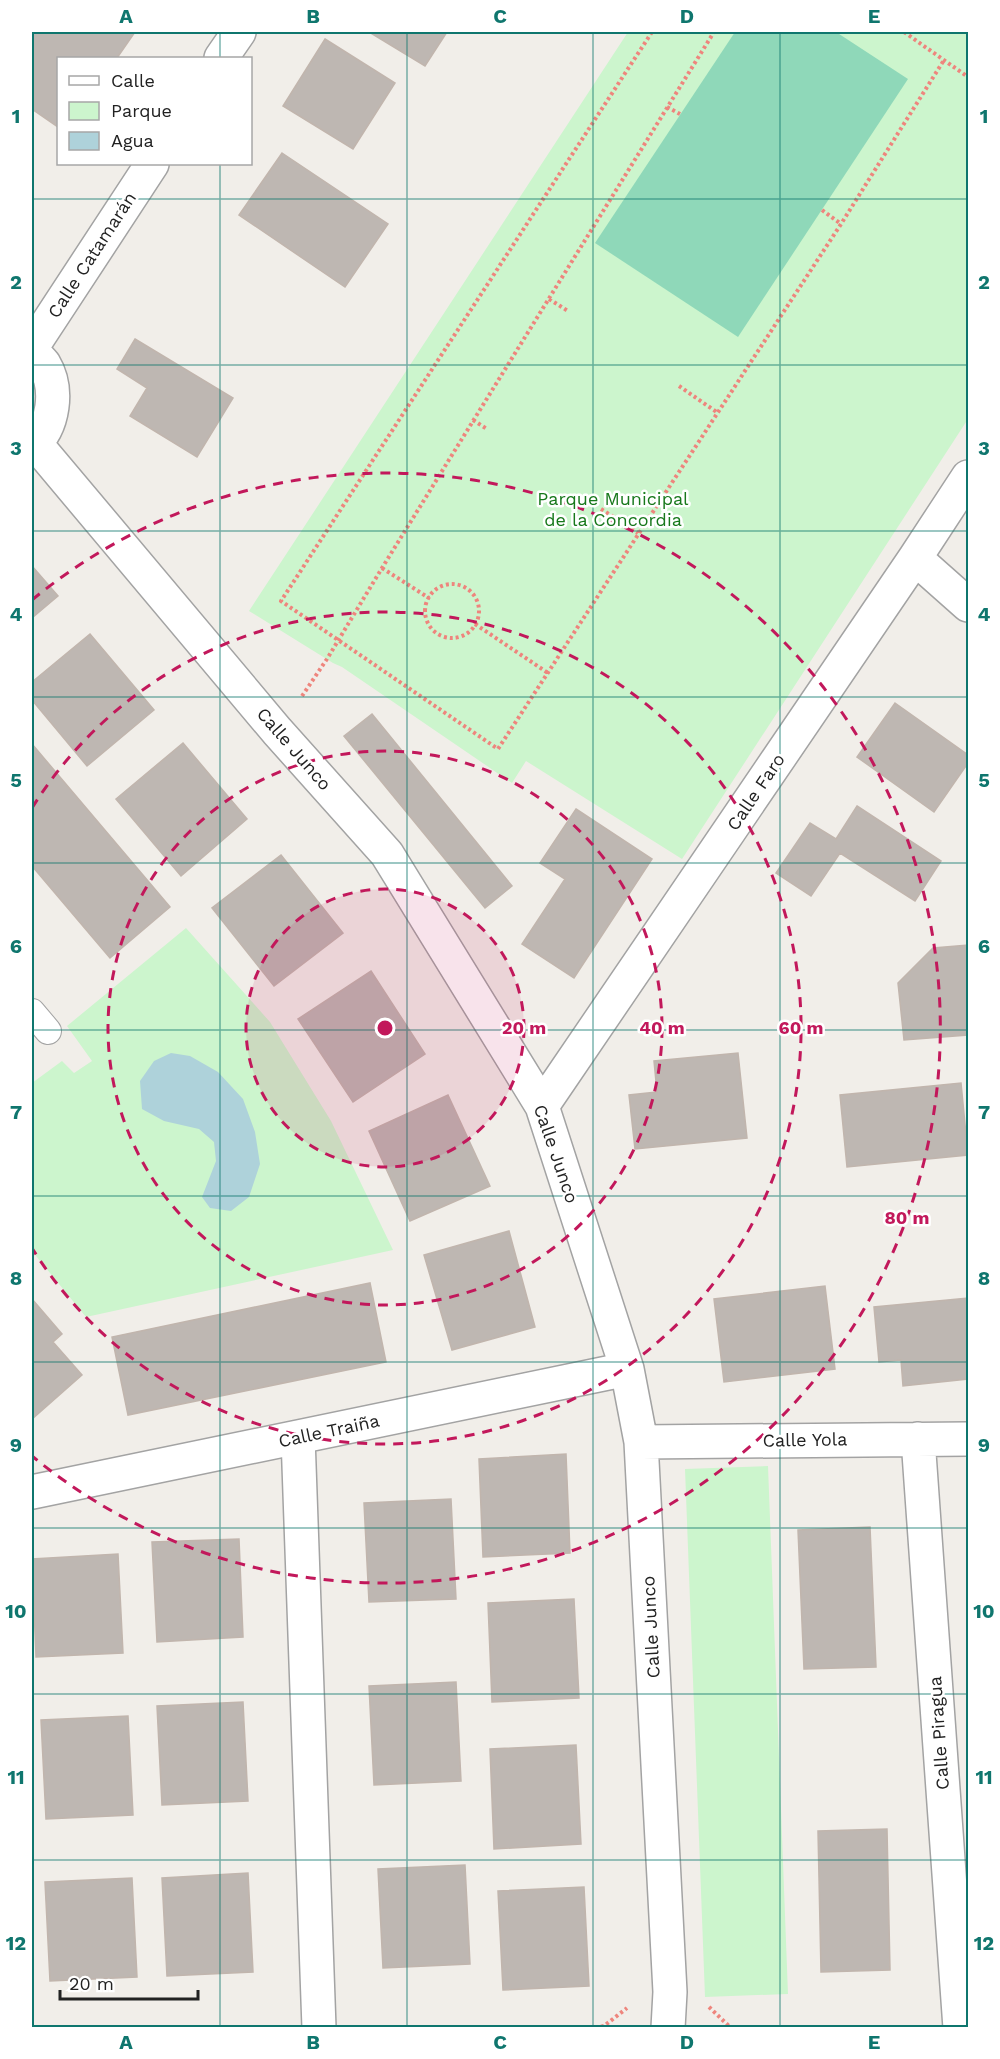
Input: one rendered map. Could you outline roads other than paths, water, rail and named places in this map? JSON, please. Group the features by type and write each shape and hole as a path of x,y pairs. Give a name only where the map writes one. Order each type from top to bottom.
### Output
{"street":[{"path":"222,57 239,32"},
{"name":"Calle Catamarán","path":"32,349 151,165"},
{"path":"32,349 44,365 52,385 53,406 47,426 33,444"},
{"name":"Calle Junco","path":"33,444 277,731 387,854 542,1106 627,1369 641,1443 670,1992 668,2028"},
{"name":"Calle Faro","path":"542,1106 969,477"},
{"path":"915,558 969,605"},
{"name":"Calle Traiña","path":"32,1492 627,1369"},
{"path":"298,1437 319,2028"},
{"name":"Calle Piragua","path":"918,1439 960,2028"},
{"name":"Calle Yola","path":"641,1443 969,1439"}],"lane":[{"path":"32,1011 48,1031"}],"water":[{"path":"171,1053 190,1056 218,1072 243,1099 255,1132 260,1164 249,1197 231,1211 210,1208 202,1197 216,1161 214,1142 199,1129 164,1121 142,1109 140,1081 154,1061"}],"park label":[{"name":"Parque Municipal de la Concordia","path":"613,509"}]}
